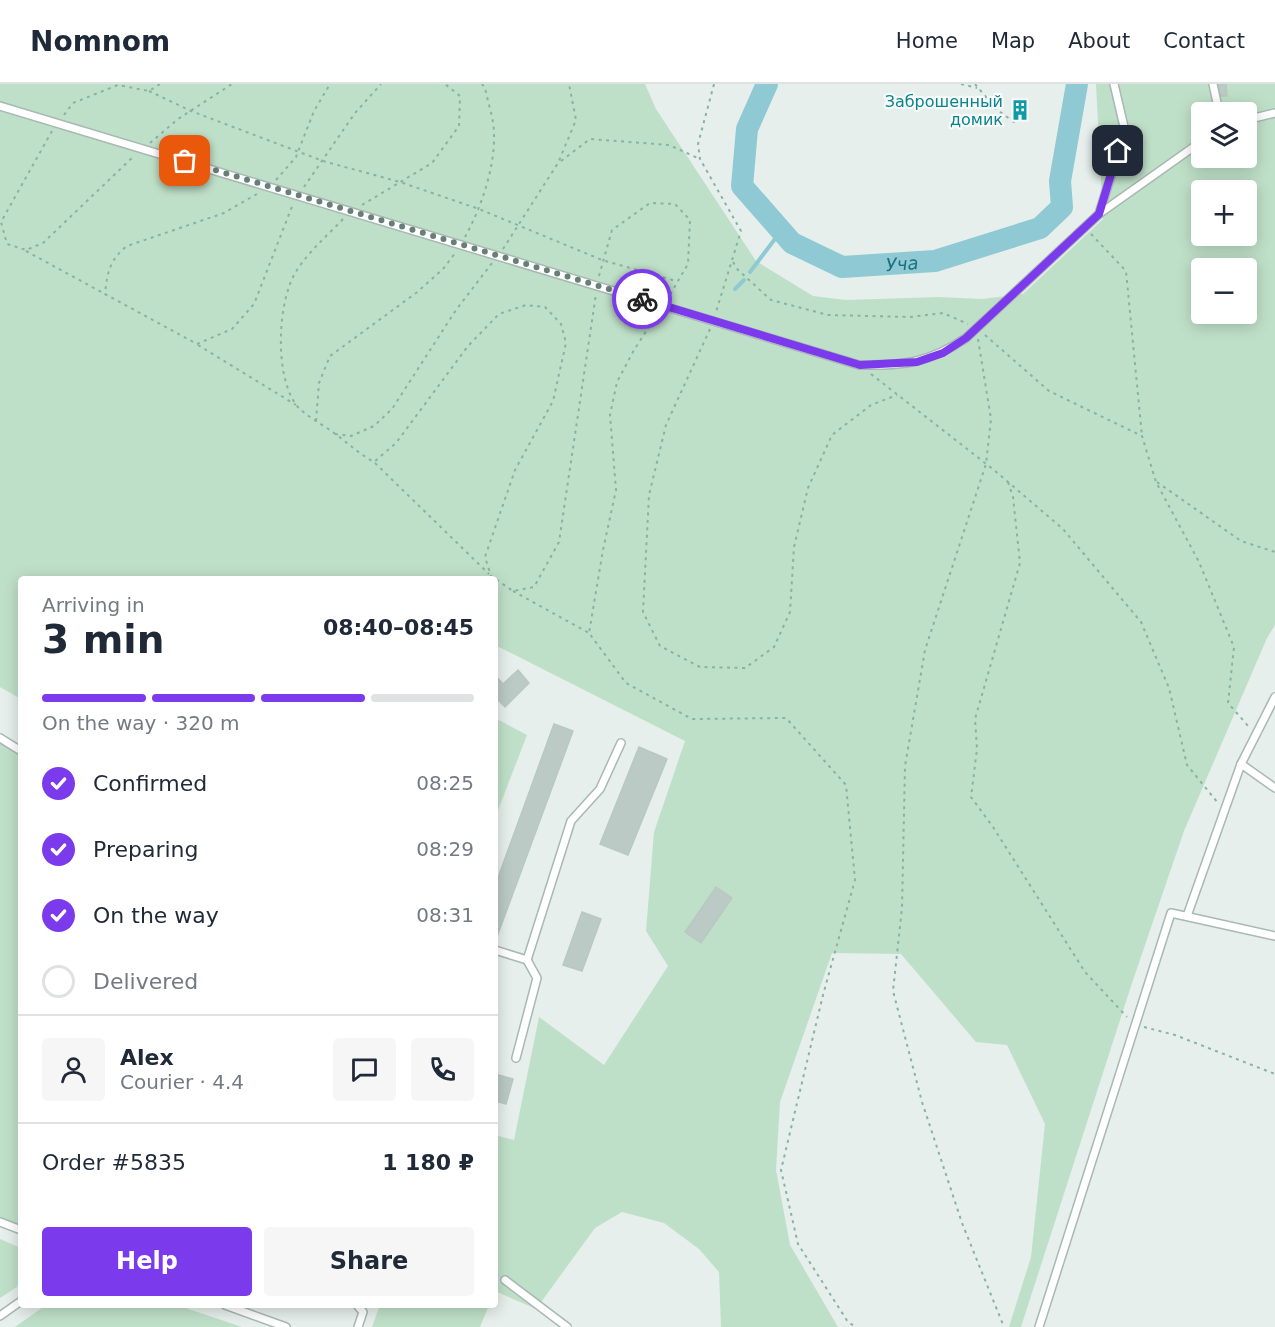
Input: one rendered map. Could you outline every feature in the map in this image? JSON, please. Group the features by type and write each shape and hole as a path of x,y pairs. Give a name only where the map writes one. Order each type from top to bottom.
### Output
{"lane":[{"path":"1099,214 1125,131 1114,84"},
{"path":"1213,84 1217,102"},
{"path":"0,106 860,365 917,362 943,353 977,328 1099,214 1191,149"},
{"path":"1257,117 1275,113"},
{"path":"1187,916 1241,764 1254,734 1275,697"},
{"path":"0,738 18,749"},
{"path":"527,960 571,821 600,789 621,743"},
{"path":"1241,764 1275,788"},
{"path":"1039,1327 1171,913 1275,936"},
{"path":"498,951 527,960 537,978 516,1058"},
{"path":"0,1222 18,1229"},
{"path":"505,1280 567,1327"},
{"path":"0,1316 18,1303"},
{"path":"233,1308 286,1327"},
{"path":"357,1327 363,1312 360,1308"}],"path":[{"path":"149,91 160,84"},
{"path":"26,250 43,243 142,148 232,84"},
{"path":"105,294 107,276 115,255 127,246 224,213 269,187 296,157 315,111 330,84"},
{"path":"197,344 232,328 254,304 282,228 298,195 355,113 381,84"},
{"path":"298,406 287,388 281,345 283,311 296,272 319,242 351,212 432,163 459,126 460,96 445,84"},
{"path":"316,421 319,382 330,356 369,325 416,293 444,269 461,245 479,209 488,175 494,134 485,88 482,84"},
{"path":"335,434 351,436 374,426 392,409 456,310 498,256 558,163 576,120 569,84"},
{"path":"714,84 698,144 700,159 741,231 713,321 666,425 649,495 643,612 660,646 700,667 745,668 774,648 790,612 794,547 808,488 832,435 871,405 897,394"},
{"path":"961,84 977,88"},
{"path":"975,84 1014,122 1023,120 1029,113 1026,110"},
{"path":"491,576 374,462 355,451 298,406 197,344 26,250 7,244 1,222 44,148 56,122 73,103 118,85 149,91 191,111 299,150 322,161 400,182 479,209 602,260 677,282"},
{"path":"558,163 590,139 669,145 700,159"},
{"path":"513,591 534,586 560,542 597,286 602,260 612,230 650,203 675,204 690,220 688,264 634,350 618,382 610,415 616,490 589,633"},
{"path":"1084,227 1126,271 1142,436 1156,482 1199,562 1234,647 1228,703 1254,734"},
{"path":"732,260 738,270 771,300 828,315 910,317 943,313 977,328 1049,391 1142,436"},
{"path":"374,462 396,443 468,346 500,314 526,305 545,307 561,324 566,344 554,401 515,470 485,556 491,576"},
{"path":"977,328 991,419 986,464 925,650 905,766 902,908 893,991 922,1102 962,1223 1004,1327"},
{"path":"860,365 986,464 1063,529 1141,622 1169,688 1187,765 1223,810"},
{"path":"1008,482 1013,497 1020,563 975,719 977,748 971,797 993,827 1084,972 1134,1025 1175,1035 1275,1074"},
{"path":"1156,482 1241,541 1275,552"},
{"path":"498,581 589,633 626,683 692,719 786,718 846,785 855,880 823,995 781,1170 798,1244 848,1323 856,1327"}],"green space":[{"path":"0,84 645,84 656,109 756,261 813,296 846,300 938,297 982,299 1023,294 1103,219 1096,84 1275,84 1275,625 1267,638 1184,831 1131,986 1021,1327 1009,1327 1031,1257 1045,1124 1007,1045 976,1042 901,954 832,953 780,1102 776,1170 790,1245 838,1327 721,1327 719,1272 699,1249 664,1223 622,1212 595,1228 536,1309 498,1292 498,1136 514,1140 539,1017 604,1065 668,966 646,931 654,832 685,741 498,647 498,576 18,576 18,697 0,687"},
{"path":"498,720 527,735 498,810"},
{"path":"0,738 18,749 18,1229 0,1222"},
{"path":"0,1239 18,1247 18,1283 17,1287 0,1298"},
{"path":"42,1308 186,1308 242,1327 15,1327"},
{"path":"379,1308 488,1308 480,1327 372,1327"}],"building":[{"path":"1219,84 1226,84 1227,96 1221,96"},
{"path":"518,670 529,683 505,707 498,700 498,678 503,684"},
{"path":"554,724 573,731 498,934 498,878"},
{"path":"639,747 667,759 628,855 600,844"},
{"path":"716,887 732,898 701,943 685,932"},
{"path":"582,912 601,919 582,971 563,965"},
{"path":"498,1075 513,1079 506,1104 498,1102"}],"waterway":[{"name":"Уча","path":"767,84 747,129 742,186 792,243 842,267 935,261 1040,228 1062,207 1060,181 1077,84"},
{"path":"750,272 781,231"},
{"path":"735,289 744,280"}],"way so far":[{"path":"185,161 642,299"}],"place":[{"name":"Заброшенный домик","path":"1020,110"}],"route":[{"path":"642,299 860,365 917,362 943,353 966,338 1099,214 1118,151"}]}
